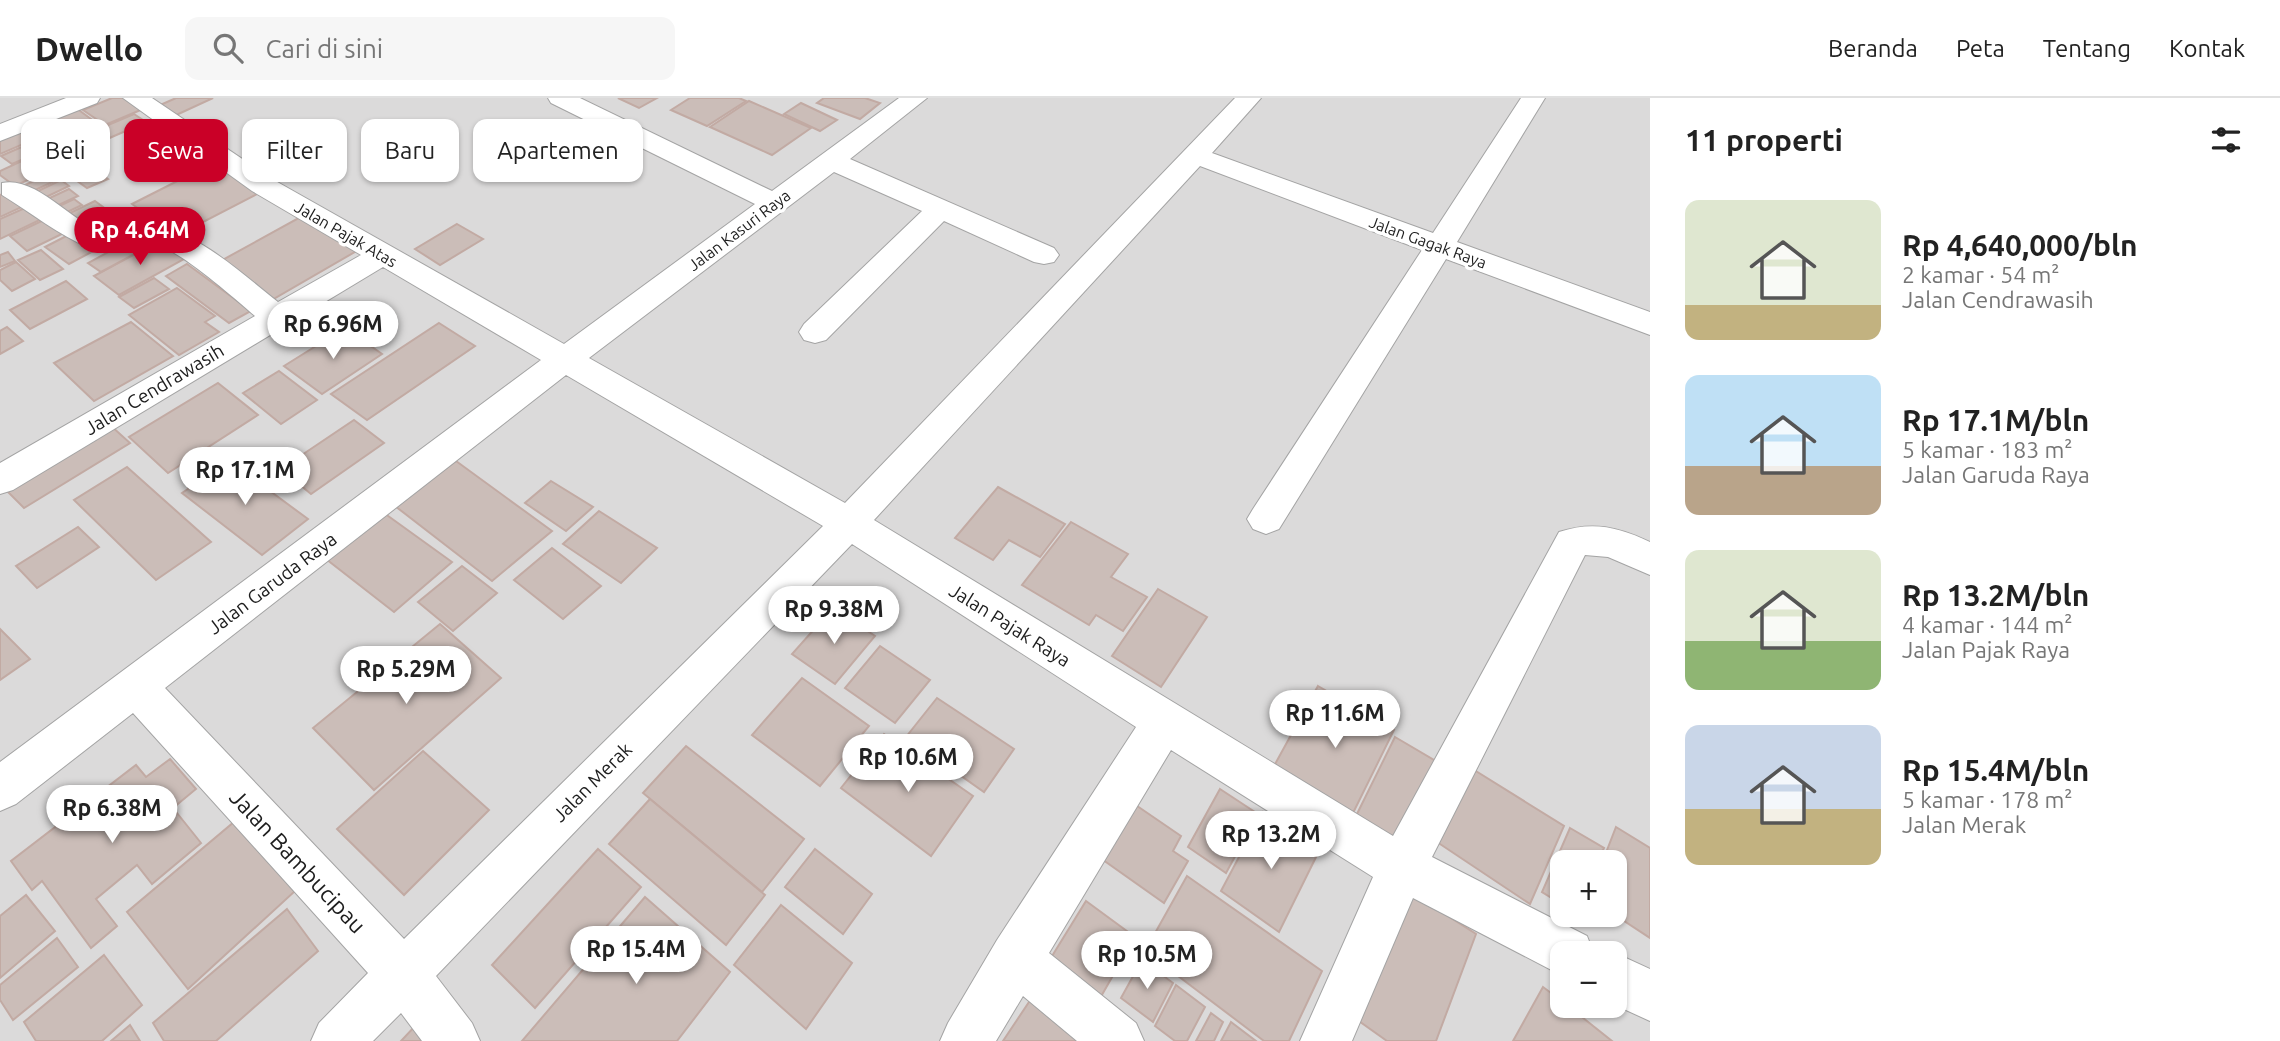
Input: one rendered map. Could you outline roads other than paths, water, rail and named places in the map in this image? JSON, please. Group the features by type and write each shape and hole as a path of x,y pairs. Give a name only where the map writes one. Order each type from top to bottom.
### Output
{"street":[{"path":"0,133 88,98"},
{"name":"Jalan Pajak Atas","path":"135,98 262,185 382,255 553,368 849,523"},
{"name":"Jalan Kasuri Raya","path":"553,368 915,98"},
{"path":"849,523 1200,158 1249,98"},
{"path":"1266,519 1441,247 1533,98"},
{"path":"575,101 775,202"},
{"name":"Jalan Gagak Raya","path":"1200,158 1650,324"},
{"path":"832,160 1044,254"},
{"path":"12,189 100,242 111,244 157,236 180,246 276,317"},
{"path":"815,332 940,209"},
{"name":"Jalan Cendrawasih","path":"0,480 382,255"},
{"name":"Jalan Garuda Raya","path":"0,789 553,368"},
{"name":"Jalan Pajak Raya","path":"849,523 1164,722 1402,867 1550,944"},
{"name":"Jalan Merak","path":"337,1041 849,523"},
{"path":"1326,1041 1402,867 1572,542 1587,537 1600,538 1650,559"},
{"name":"Jalan Bambucipau","path":"136,687 402,973 454,1041"},
{"path":"966,1041 1014,958 1164,722"},
{"path":"1014,958 1118,1041"},
{"path":"1627,984 1650,996"}]}
